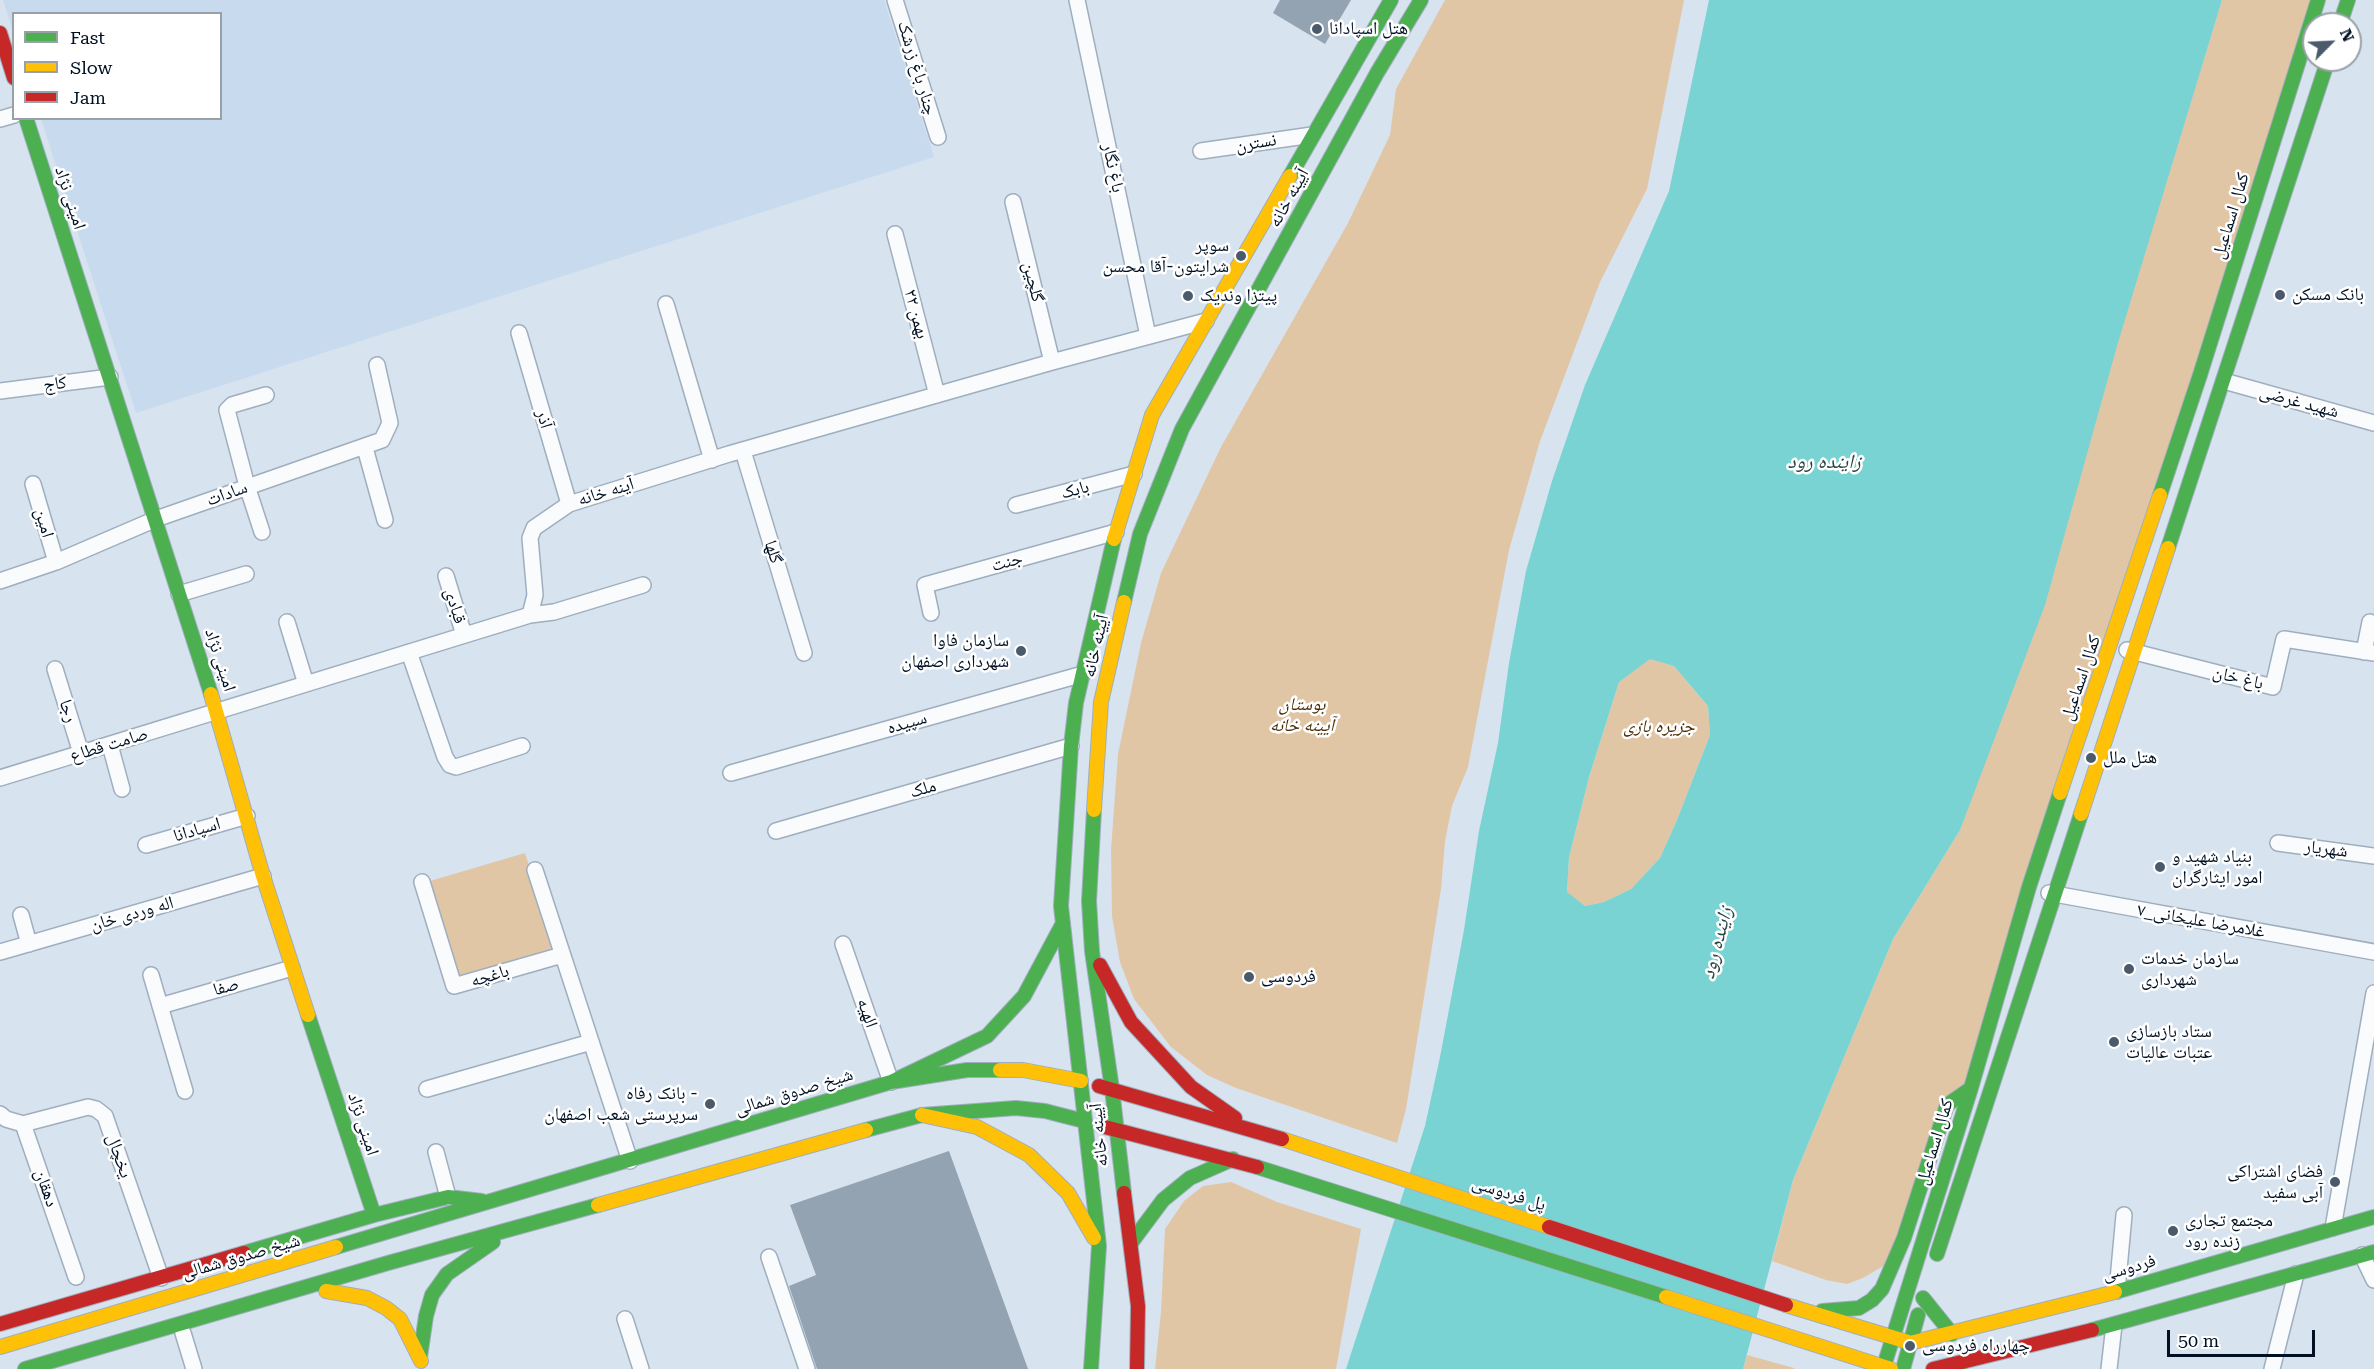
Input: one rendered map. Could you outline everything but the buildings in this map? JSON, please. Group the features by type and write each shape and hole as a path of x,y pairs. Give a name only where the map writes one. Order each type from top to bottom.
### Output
{"main road":[{"name":"آیینه خانه","path":"1091,1369 1099,1246 1061,906 1071,746 1083,674 1116,532 1152,415 1391,0"},
{"name":"آیینه خانه","path":"1137,1369 1138,1306 1112,1089 1092,951 1089,902 1101,702 1140,534 1182,429 1377,73 1421,0"},
{"name":"کمال اسماعیل","path":"1886,1368 2029,887 2200,375 2318,0"},
{"path":"0,33 12,72"},
{"name":"کمال اسماعیل","path":"1934,1264 2324,72"},
{"name":"امینی نژاد","path":"27,120 217,712 292,968 374,1215"},
{"path":"2200,375 2224,381"},
{"path":"891,1082 987,1036 1023,996 1063,923"},
{"path":"1092,951 1131,1022 1191,1087 1249,1128"},
{"name":"شیخ صدوق شمالی","path":"0,1347 891,1082 967,1070 1023,1070 1112,1089"},
{"path":"1801,1310 1831,1311 1859,1308 1872,1300 1882,1289 1894,1266 1904,1238 1947,1105 1971,1088"},
{"name":"پل فردوسی","path":"1112,1089 1249,1128 1371,1167 1893,1339"},
{"path":"25,1369 388,1263 922,1115 1016,1108 1045,1111 1233,1159 1886,1368"},
{"path":"922,1115 977,1127 1029,1155 1068,1193 1099,1246"},
{"path":"1131,1243 1163,1200 1190,1178 1233,1159"},
{"name":"شیخ صدوق شمالی","path":"0,1324 374,1215 448,1197 492,1202"},
{"name":"فردوسی","path":"1933,1369 1959,1366 2296,1274 2374,1217"},
{"path":"422,1363 426,1316 432,1294 447,1275 513,1229"},
{"path":"64,1369 442,1260 493,1242"},
{"name":"فردوسی","path":"1893,1339 1910,1343 2117,1291 2334,1245 2368,1253"},
{"path":"326,1292 366,1298 386,1308 400,1319 422,1363"},
{"path":"1904,1369 1925,1292 1952,1334"},
{"path":"1784,1335 1801,1352 1814,1359"}],"street":[{"name":"چنار باغ زرشک","path":"895,0 938,137"},
{"name":"باغ نگار","path":"1077,0 1148,336"},
{"name":"نسترن","path":"1201,152 1312,135"},
{"name":"گلچین","path":"1013,202 1052,362"},
{"name":"۲۲ بهمن","path":"895,234 937,395"},
{"path":"666,304 712,460"},
{"name":"آینه خانه","path":"530,615 535,595 530,538 534,528 568,504 1052,362 1206,321"},
{"name":"آذر","path":"519,333 568,504"},
{"name":"سادات","path":"0,581 56,562 156,519 382,441 390,423 377,364"},
{"name":"کاج","path":"0,391 110,378"},
{"name":"شهید غرضی","path":"2224,381 2374,423"},
{"path":"262,532 227,410 232,405 266,395"},
{"path":"365,448 385,520"},
{"name":"گلها","path":"743,451 804,653"},
{"name":"بابک","path":"1016,505 1134,474"},
{"name":"امین","path":"33,484 56,562"},
{"name":"جنت","path":"931,613 926,585 1116,532"},
{"path":"179,594 246,574"},
{"name":"قبادی","path":"446,576 464,635"},
{"path":"217,712 530,615 555,612 643,585"},
{"path":"287,622 306,684"},
{"path":"2369,653 2370,622"},
{"name":"باغ خان","path":"2136,652 2273,687 2284,639 2369,653"},
{"path":"2111,646 2136,652"},
{"path":"409,652 445,757 450,765 456,767 522,746"},
{"name":"رجا","path":"55,669 81,753"},
{"name":"سپیده","path":"731,773 1083,674"},
{"name":"صامت قطاع","path":"0,778 217,712"},
{"path":"110,745 122,789"},
{"name":"ملک","path":"776,831 1071,746"},
{"name":"اسپادانا","path":"146,845 247,816"},
{"name":"شهریار","path":"2278,843 2374,856"},
{"path":"535,870 630,1161"},
{"name":"اله وردی خان","path":"0,952 264,876"},
{"name":"باغچه","path":"422,882 454,986 562,955"},
{"name":"۷_غلامرضا علیخانی","path":"2029,887 2054,894 2374,952"},
{"path":"21,915 29,944"},
{"name":"الهیه","path":"843,944 891,1082"},
{"name":"صفا","path":"160,1006 292,968"},
{"path":"151,975 185,1091"},
{"path":"2334,1245 2374,993"},
{"path":"427,1089 591,1042"},
{"name":"یخچال","path":"23,1124 88,1107 96,1108 105,1116 161,1278"},
{"path":"0,1114 6,1119 23,1124"},
{"name":"دهقان","path":"23,1124 76,1277"},
{"path":"436,1152 448,1197"},
{"path":"2117,1291 2124,1215"},
{"path":"2368,1253 2374,1280"},
{"path":"770,1257 807,1369"},
{"path":"2272,1369 2296,1274"},
{"path":"625,1319 641,1369"},
{"path":"2109,1369 2114,1325"},
{"path":"183,1333 194,1369"}],"shaded area":[{"path":"3,0 884,0 934,157 136,413 41,120 222,120 222,12 12,12 12,29"}],"green space":[{"name":"بوستان آیینه خانه","path":"1445,0 1684,0 1647,189 1600,282 1540,441 1509,550 1468,767 1452,806 1445,841 1441,889 1426,985 1406,1109 1397,1143 1236,1088 1207,1075 1171,1047 1134,999 1120,962 1112,916 1111,850 1118,754 1141,643 1161,573 1221,447 1348,223 1390,135 1396,89"},
{"path":"2222,0 2313,0 2309,12 2302,12 2302,34 1966,1083 1885,1265 1847,1284 1826,1280 1772,1261 1793,1180 1893,939 1960,830 2116,346"},
{"name":"جزیره بازی","path":"1649,658 1674,666 1708,706 1710,735 1660,858 1631,889 1604,902 1585,906 1567,893 1569,857 1589,777 1619,682"},
{"path":"525,853 556,951 460,979 430,881"},
{"path":"1231,1182 1277,1202 1361,1229 1336,1369 1155,1369 1161,1312 1165,1229 1184,1201 1203,1186"},
{"path":"1747,1355 1794,1368 1795,1369 1743,1369"}],"water":[{"name":"زاینده رود","path":"1709,0 2222,0 2117,346 2045,605 1960,830 1893,939 1793,1180 1743,1369 1346,1369 1425,1126 1464,930 1479,831 1498,743 1509,663 1526,571 1552,481 1585,385 1669,191","holes":["1650,659 1674,666 1708,706 1710,735 1660,858 1631,889 1604,902 1585,906 1567,892 1569,857 1589,777 1619,682"]}],"traffic: fast":[{"path":"1290,176 1391,0"},
{"path":"1124,602 1140,534 1182,429 1377,73 1421,0"},
{"path":"2160,495 2318,0"},
{"path":"2344,12 2348,0"},
{"path":"2168,548 2324,72"},
{"path":"27,120 211,694"},
{"path":"1091,1369 1099,1246 1061,906 1071,746 1076,703 1114,539"},
{"path":"1883,1369 1971,1088 2029,887 2060,793"},
{"path":"1094,810 1089,901 1092,951 1124,1193"},
{"path":"1937,1254 2081,814"},
{"path":"891,1082 987,1036 1024,996 1063,923"},
{"path":"308,1015 374,1215"},
{"path":"336,1247 891,1082 967,1070 1000,1070"},
{"path":"1822,1311 1859,1308 1872,1300 1882,1289 1904,1238 1947,1105 1970,1089"},
{"path":"866,1130 922,1115 1016,1108 1045,1111 1084,1121"},
{"path":"1131,1243 1163,1200 1190,1178 1233,1159"},
{"path":"1257,1167 1666,1297"},
{"path":"244,1253 374,1215 448,1197 482,1201"},
{"path":"25,1369 388,1263 598,1205"},
{"path":"2115,1292 2374,1217"},
{"path":"420,1357 426,1316 432,1295 447,1274 493,1242"},
{"path":"2092,1330 2374,1252"},
{"path":"1923,1298 1952,1334"},
{"path":"1903,1369 1918,1315"},
{"path":"1955,1369 1962,1363"}],"traffic: slow":[{"path":"1114,539 1152,415 1290,176"},
{"path":"2060,793 2160,495"},
{"path":"2081,814 2168,548"},
{"path":"1094,810 1101,702 1124,602"},
{"path":"211,694 263,876 308,1015"},
{"path":"1000,1070 1023,1070 1081,1081"},
{"path":"922,1115 977,1127 1029,1155 1068,1193 1094,1238"},
{"path":"598,1205 866,1130"},
{"path":"1282,1139 1549,1227"},
{"path":"0,1347 336,1247"},
{"path":"326,1291 367,1298 386,1308 400,1319 421,1361"},
{"path":"1910,1343 2115,1292"},
{"path":"1666,1297 1891,1369"},
{"path":"1786,1305 1908,1342"}],"traffic: jam":[{"path":"0,33 12,72"},
{"path":"1100,965 1131,1022 1191,1087 1235,1118"},
{"path":"1099,1086 1282,1139"},
{"path":"1101,1126 1257,1167"},
{"path":"1124,1193 1138,1306 1137,1369"},
{"path":"1549,1227 1786,1305"},
{"path":"0,1324 244,1253"},
{"path":"1933,1369 2092,1330"}],"place":[{"name":"هتل اسپادانا","path":"1317,29"},
{"name":"سوپر شرایتون-آقا محسن","path":"1241,256"},
{"name":"بانک مسکن","path":"2280,295"},
{"name":"پیتزا وندیک","path":"1188,296"},
{"name":"سازمان فاوا شهرداری اصفهان","path":"1021,651"},
{"name":"هتل ملل","path":"2091,758"},
{"name":"بنیاد شهید و امور ایثارگران","path":"2160,867"},
{"name":"سازمان خدمات شهرداری","path":"2129,969"},
{"name":"فردوسی","path":"1249,977"},
{"name":"ستاد بازسازی عتبات عالیات","path":"2114,1042"},
{"name":"بانک رفاه - سرپرستی شعب اصفهان","path":"710,1104"},
{"name":"فضای اشتراکی آبی سفید","path":"2335,1182"},
{"name":"مجتمع تجاری زنده رود","path":"2173,1231"},
{"name":"چهارراه فردوسی","path":"1910,1346"}]}
